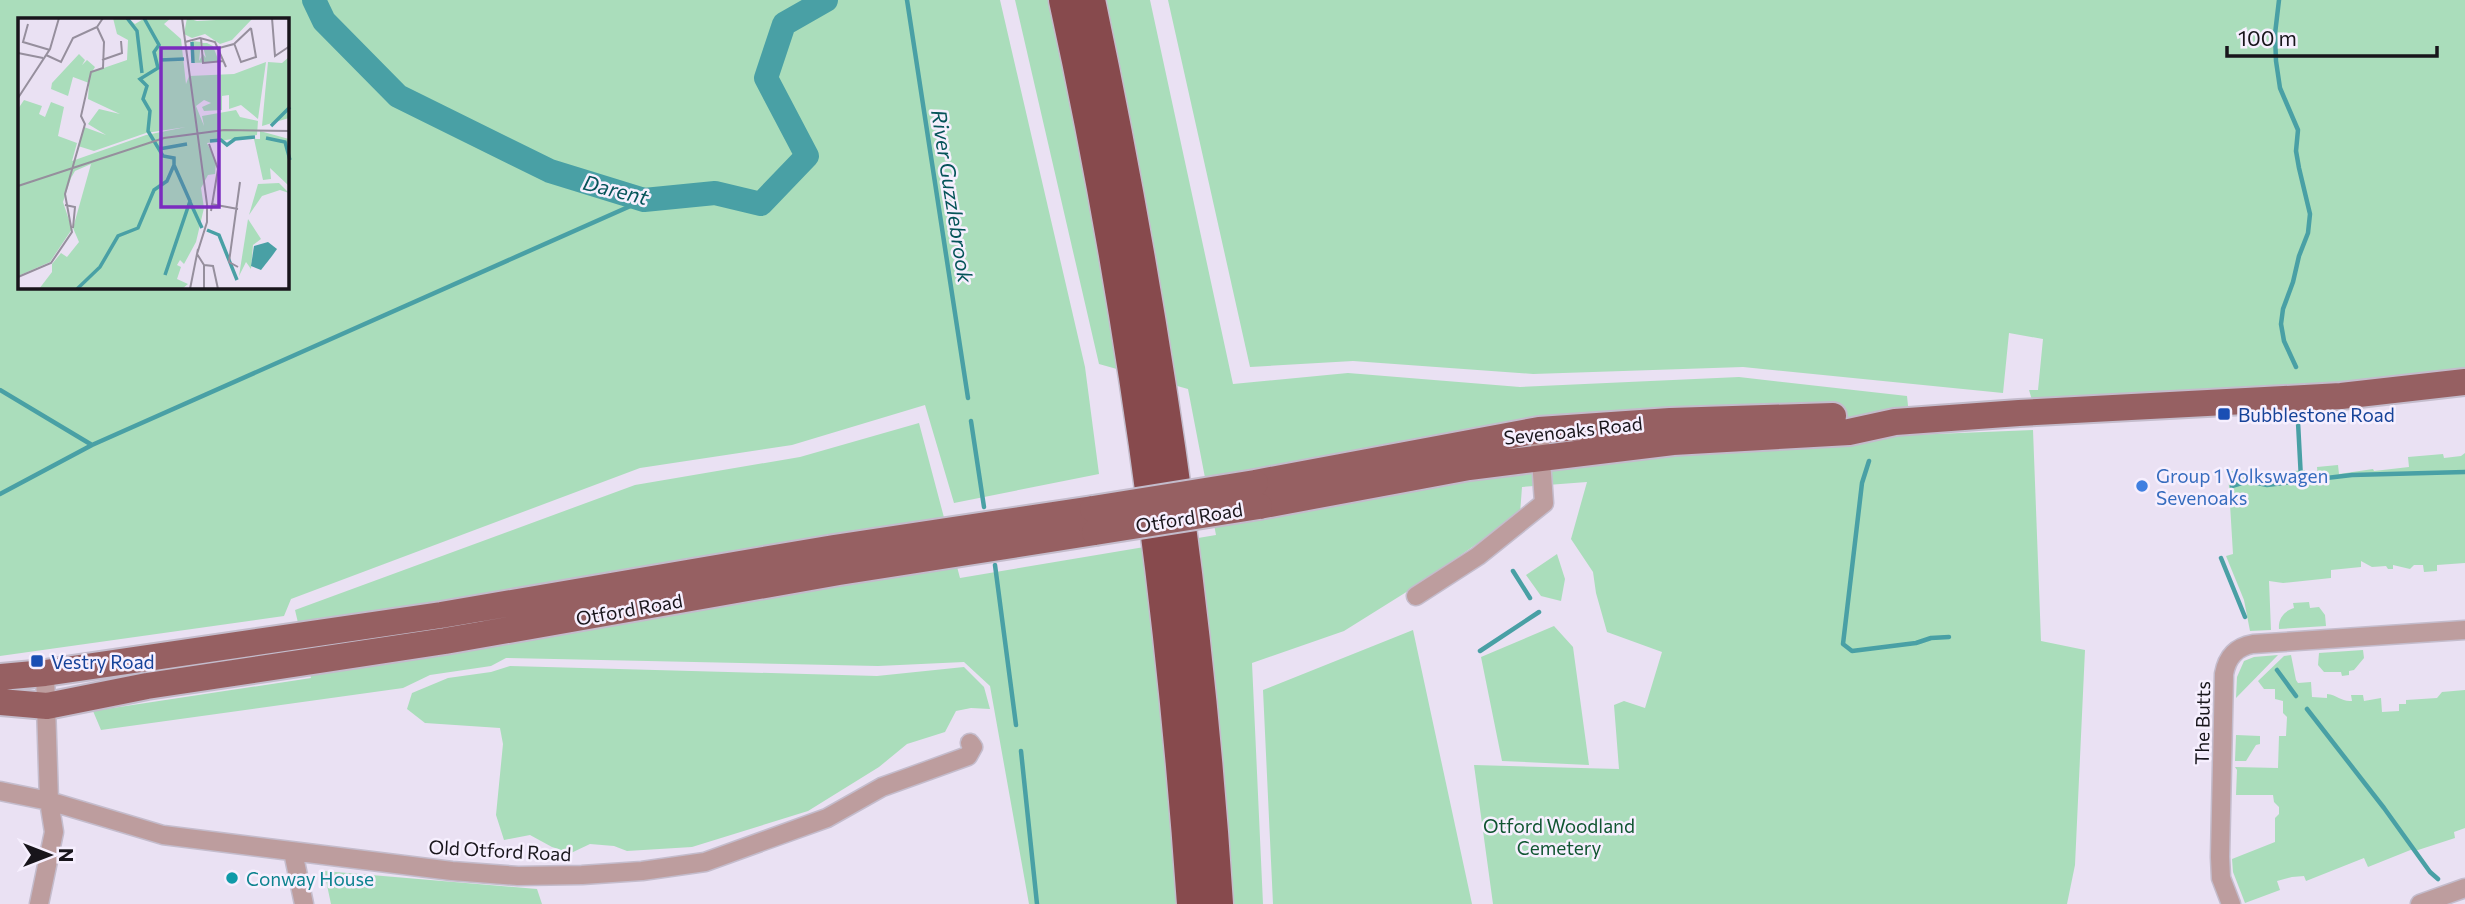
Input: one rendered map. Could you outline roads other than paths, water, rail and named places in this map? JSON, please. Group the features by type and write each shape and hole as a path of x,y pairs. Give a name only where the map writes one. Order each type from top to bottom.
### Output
{"highway":[{"path":"1065,0 1107,213 1141,417 1171,658 1194,904"},
{"path":"1089,0 1131,211 1163,401 1198,676 1217,904"}],"main road":[{"name":"Sevenoaks Road","path":"1257,494 1673,442 1849,432 1895,422 2341,396 2465,382"},
{"name":"Sevenoaks Road","path":"1257,494 1539,430 1670,421 1834,416 1895,422"},
{"name":"Otford Road","path":"0,702 47,706 147,686 445,641 839,572 1094,520 1257,494"},
{"name":"Otford Road","path":"0,677 46,673 441,615 834,548 1094,520"}],"street":[{"path":"1416,596 1478,556 1544,503 1539,430"},
{"name":"The Butts","path":"2231,904 2222,881 2220,865 2224,674 2231,656 2242,646 2251,644 2465,629"},
{"path":"38,904 54,832 49,800 46,673"},
{"name":"Old Otford Road","path":"0,791 49,800 163,835 452,872 518,876 642,871 705,862 827,818 882,788 960,760 971,752 973,747 970,743"},
{"path":"293,852 304,904"},
{"path":"2420,904 2463,894"}],"waterway":[{"name":"Darent","path":"314,0 324,21 398,96 550,171 644,200 715,193 761,204 807,156 766,78 784,24 826,0"},
{"name":"River Guzzlebrook","path":"907,0 968,398"},
{"path":"2279,0 2275,34 2276,61 2280,88 2298,130 2296,151 2310,214 2308,233 2283,309 2281,324 2284,341 2296,367"},
{"path":"0,390 92,445 644,200"},
{"name":"River Guzzlebrook","path":"971,421 984,507"},
{"path":"2298,422 2301,479"},
{"path":"0,494 92,445"},
{"path":"1869,461 1862,483 1843,644 1852,651 1949,637"},
{"path":"2232,486 2248,481 2267,485 2352,475 2465,472"},
{"path":"2221,558 2245,617"},
{"name":"River Guzzlebrook","path":"995,565 1016,725"},
{"path":"1513,571 1530,598"},
{"path":"1480,651 1539,612"},
{"path":"2277,670 2296,696"},
{"path":"2307,709 2438,879"},
{"name":"River Guzzlebrook","path":"1021,751 1037,904"}],"place":[{"name":"Bubblestone Road","path":"2224,414"},
{"name":"Group 1 Volkswagen Sevenoaks","path":"2142,486"},
{"name":"Vestry Road","path":"37,661"},
{"name":"Conway House","path":"232,878"}],"park label":[{"name":"Otford Woodland Cemetery","path":"1559,836"}]}
